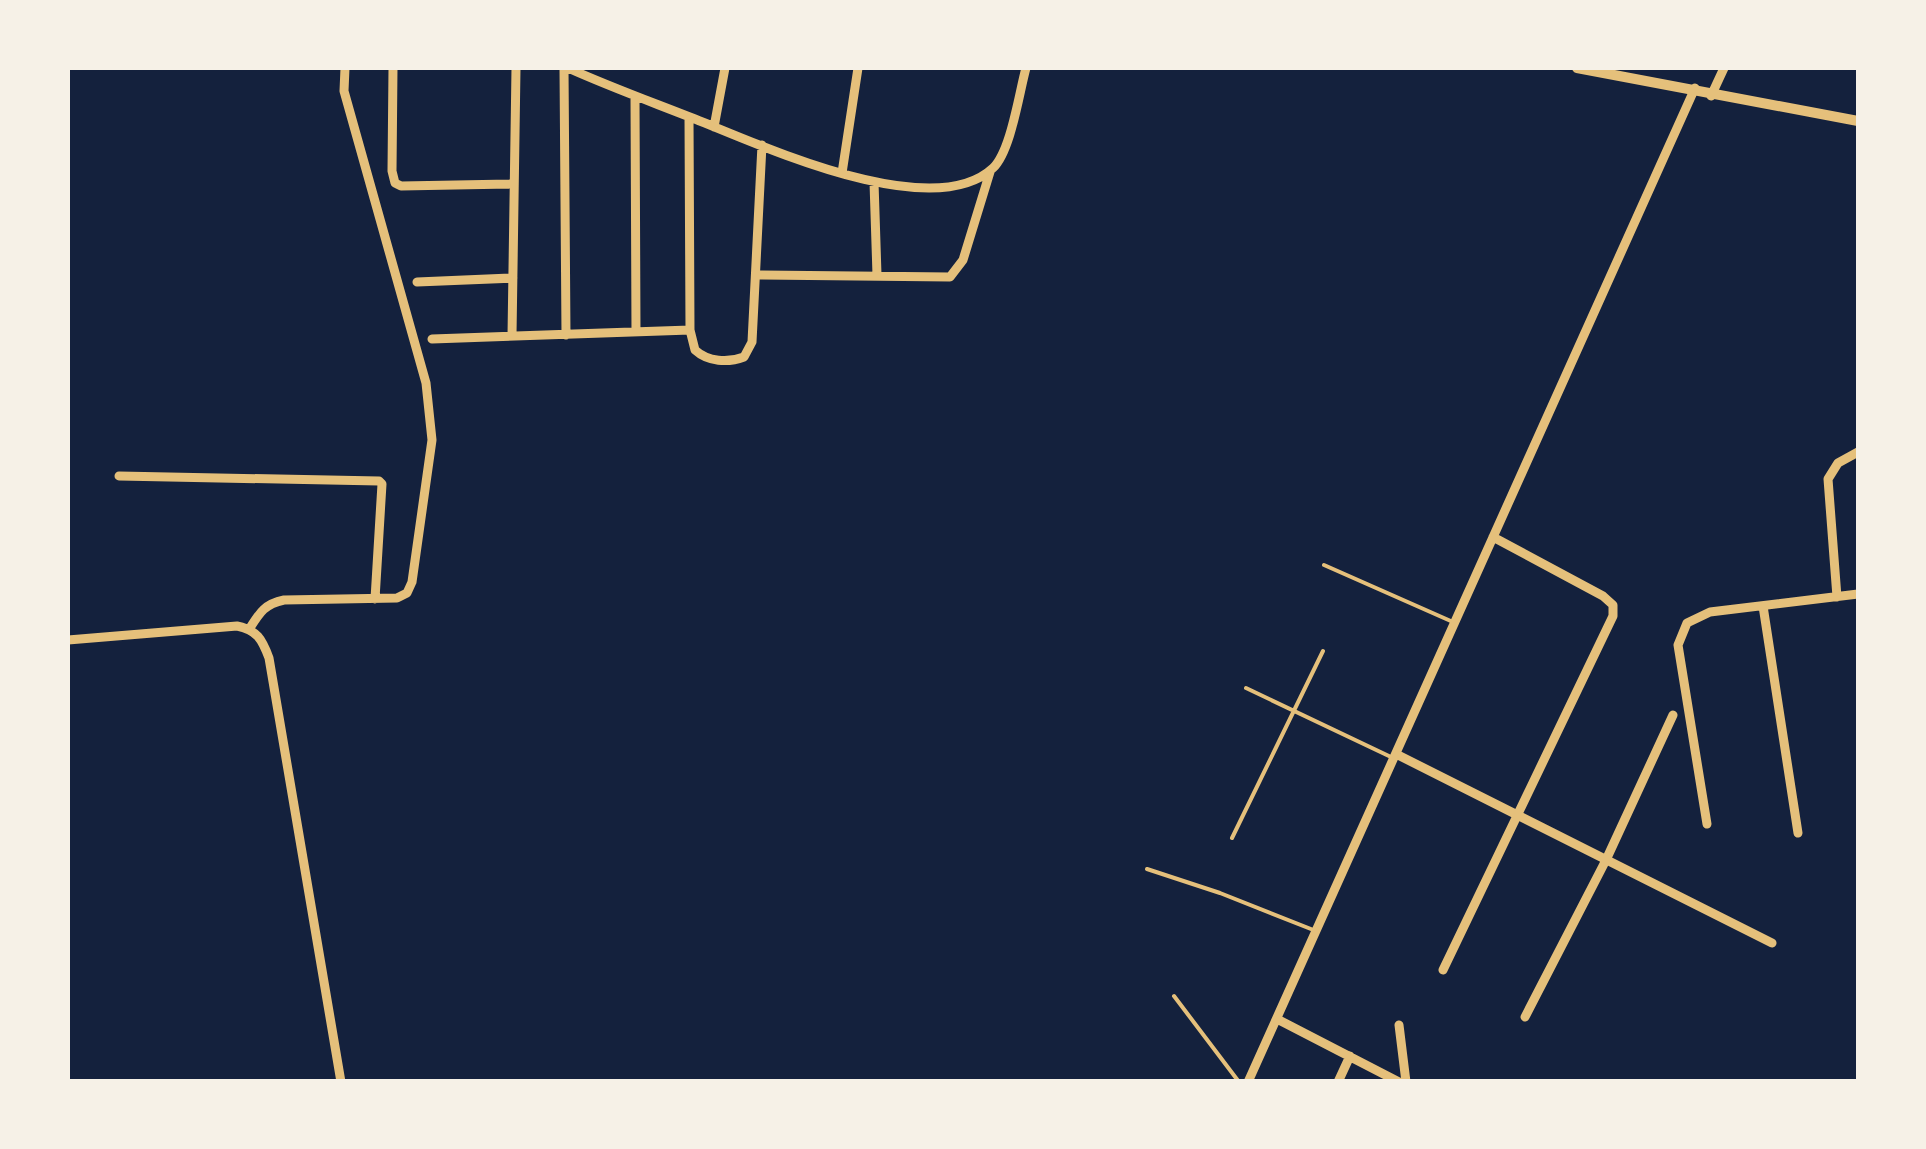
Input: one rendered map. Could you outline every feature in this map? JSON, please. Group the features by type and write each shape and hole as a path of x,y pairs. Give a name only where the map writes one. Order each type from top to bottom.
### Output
{"street":[{"path":"250,628 270,603 396,598 408,593 412,582 432,440 426,383 344,91 345,68"},
{"path":"393,68 395,183 514,184"},
{"path":"512,336 516,68"},
{"path":"566,335 566,68 762,146 874,182 937,188 960,185 990,171"},
{"path":"714,126 725,68"},
{"path":"842,173 858,68"},
{"path":"756,275 941,278 955,273 963,260 990,171 1006,144 1026,68"},
{"path":"1577,68 1599,69 1695,88 1711,96 1858,121"},
{"path":"1711,96 1724,68"},
{"path":"1248,1082 1695,88"},
{"path":"634,98 636,332"},
{"path":"689,117 690,330 691,341 702,356 734,360 744,357 754,334 762,146"},
{"path":"874,182 877,276"},
{"path":"417,282 513,278"},
{"path":"432,339 690,330"},
{"path":"1837,597 1828,479 1838,463 1858,452"},
{"path":"120,476 378,480 382,484 375,598"},
{"path":"1443,970 1614,610 1603,596 1493,537"},
{"path":"1707,824 1678,645 1687,623 1697,616 1858,594"},
{"path":"1763,606 1798,833"},
{"path":"68,640 237,626 250,628 261,638 269,658 341,1082"},
{"path":"1525,1018 1606,860 1673,715"},
{"path":"1394,756 1772,943"},
{"path":"1277,1019 1403,1082"},
{"path":"1399,1025 1403,1082"},
{"path":"1338,1082 1350,1056"}],"lane":[{"path":"1324,565 1454,623"},
{"path":"1232,838 1323,651"},
{"path":"1246,688 1394,756"},
{"path":"1148,869 1220,892 1316,931"},
{"path":"1174,996 1239,1082"}]}
